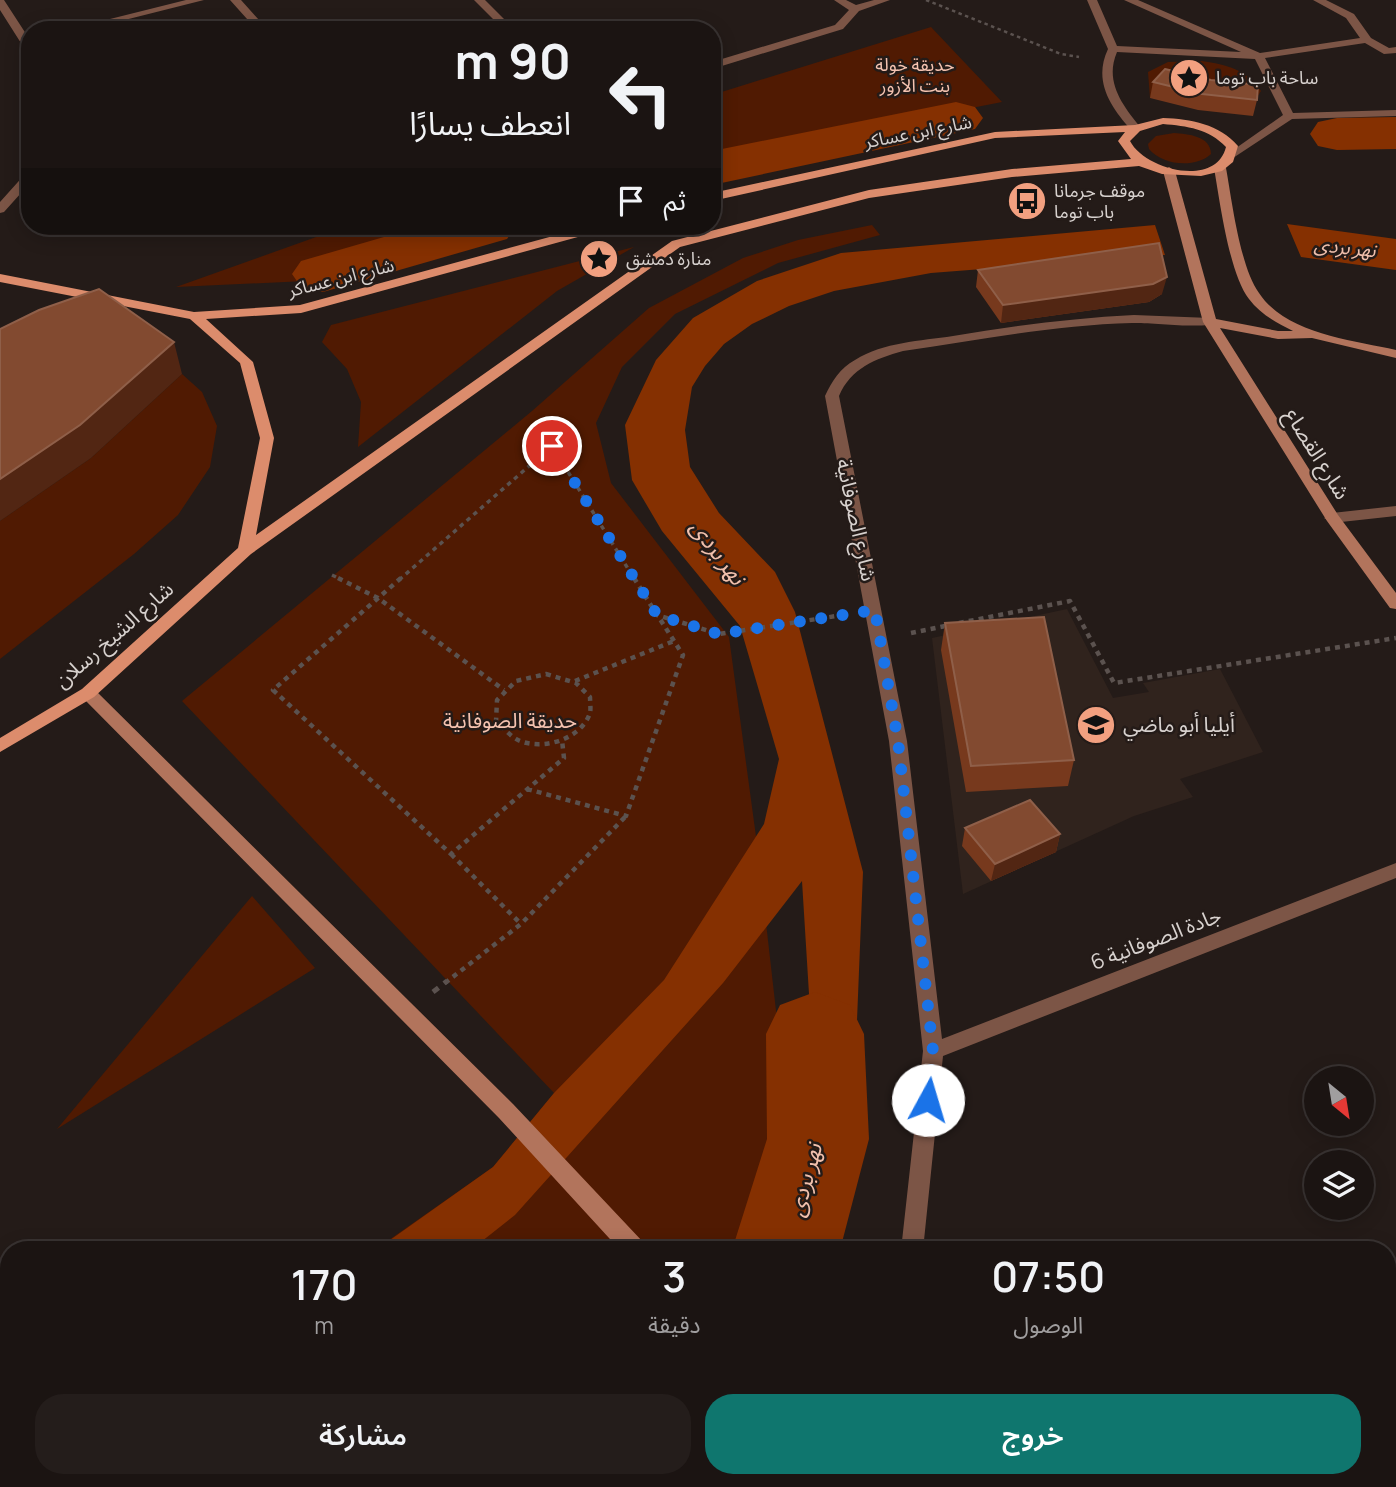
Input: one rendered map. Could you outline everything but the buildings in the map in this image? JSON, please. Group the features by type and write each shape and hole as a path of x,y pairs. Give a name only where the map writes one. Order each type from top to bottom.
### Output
{"main road":[{"path":"1163,121 1198,125 1225,138 1232,146 1233,155 1229,162 1220,168 1198,173 1169,172 1140,162 1131,155 1124,141 1135,128 1163,121"},
{"name":"شارع ابن عساكر","path":"721,195 995,135 1135,128"},
{"name":"شارع الشيخ رسلان","path":"721,232 869,194 1012,173 1140,162"},
{"name":"شارع ابن عساكر","path":"0,278 194,316 301,309 570,235"},
{"name":"شارع الشيخ رسلان","path":"2,746 88,693 245,550 676,244 711,235"},
{"path":"194,316 246,362 267,438 245,550"}],"street":[{"path":"109,21 199,0"},
{"path":"235,0 255,21"},
{"path":"481,2 499,0"},
{"path":"839,0 855,9"},
{"path":"721,63 839,27 855,9 885,0"},
{"path":"1092,0 1113,49"},
{"path":"1129,0 1259,56 1289,116"},
{"path":"1318,0 1350,16 1367,40 1388,52 1396,50"},
{"path":"0,2 21,33"},
{"path":"481,2 501,21"},
{"path":"1113,49 1259,56 1367,40"},
{"path":"1113,49 1106,61 1109,87 1116,106 1135,128"},
{"path":"1233,155 1289,116 1396,113"},
{"path":"1220,168 1229,219 1252,295 1284,320 1315,334 1396,354"},
{"name":"شارع القصاع","path":"1169,172 1210,322 1332,517 1396,604"},
{"path":"0,209 21,186"},
{"name":"شارع الصوفانية","path":"913,1241 933,1051 898,741 832,396 836,382 846,372 873,355 931,343 1111,320 1176,318 1210,322"},
{"path":"1210,322 1278,335 1315,334"},
{"path":"1332,517 1396,511"},
{"path":"88,693 506,1111 626,1241"},
{"name":"جادة الصوفانية 6","path":"933,1051 1396,870"}],"path":[{"path":"926,0 1061,54"},
{"path":"408,1012 521,924 626,816 683,655 552,446 273,690 452,853 521,924"},
{"path":"332,575 378,598 505,690"},
{"path":"880,639 1070,601 1114,683 1396,638"},
{"path":"657,615 719,634 875,610"},
{"path":"575,681 591,701 591,712 586,723 562,740 531,744 504,732 496,722 494,712 497,700 516,681 546,674 575,681 674,641"},
{"path":"452,853 564,758 562,740"},
{"path":"527,789 626,816"}],"shaded area":[{"name":"أيليا أبو ماضي","path":"1067,609 1113,698 1149,692 1143,683 1220,669 1263,752 1180,779 1193,797 1134,816 963,894 932,638"}],"green space":[{"name":"حديقة خولة بنت الأزور","path":"931,27 1002,102 721,157 721,92"},
{"path":"1202,61 1228,66 1249,78 1261,91 1254,102 1150,98 1148,72 1168,62"},
{"path":"1174,133 1192,135 1203,140 1210,148 1211,154 1196,162 1179,163 1162,159 1149,149 1148,144 1156,136"},
{"name":"حديقة الصوفانية","path":"872,225 880,235 778,263 675,314 622,367 596,423 611,483 729,637 757,844 791,1142 762,1241 387,1241 493,1167 554,1093 182,701 532,411 649,308 743,258 798,240"},
{"path":"322,235 455,235 327,280 176,287"},
{"path":"634,247 557,291 358,447 361,402 347,369 322,342 331,325"},
{"path":"182,374 202,392 217,426 210,467 178,515 134,554 0,659 0,521 91,458"},
{"path":"252,896 315,968 57,1129"}],"water":[{"path":"1287,224 1396,239 1396,270 1301,257"},
{"path":"1155,225 1165,255 931,273 834,291 789,306 752,324 724,344 705,366 692,387 685,430 690,467 719,513 775,572 795,612 863,872 854,1095 827,1241 788,1241 818,1139 802,881 723,983 515,1215 482,1241 389,1241 493,1167 554,1093 664,980 764,824 779,759 740,626 662,531 632,480 625,425 656,360 693,318 757,281 841,253"}],"waterway":[{"path":"721,166 956,118"},
{"path":"1337,134 1396,133"},
{"path":"323,274 455,235"},
{"name":"نهر بردى","path":"789,1241 818,1139 815,1034"}],"place":[{"name":"ساحة باب توما","path":"1189,78"},
{"name":"موقف جرمانا باب توما","path":"1027,201"},
{"name":"منارة دمشق","path":"599,259"},
{"name":"أيليا أبو ماضي","path":"1096,725"}],"route":[{"path":"552,446 657,615 719,634 875,610 898,741 933,1051 928,1100"}]}
